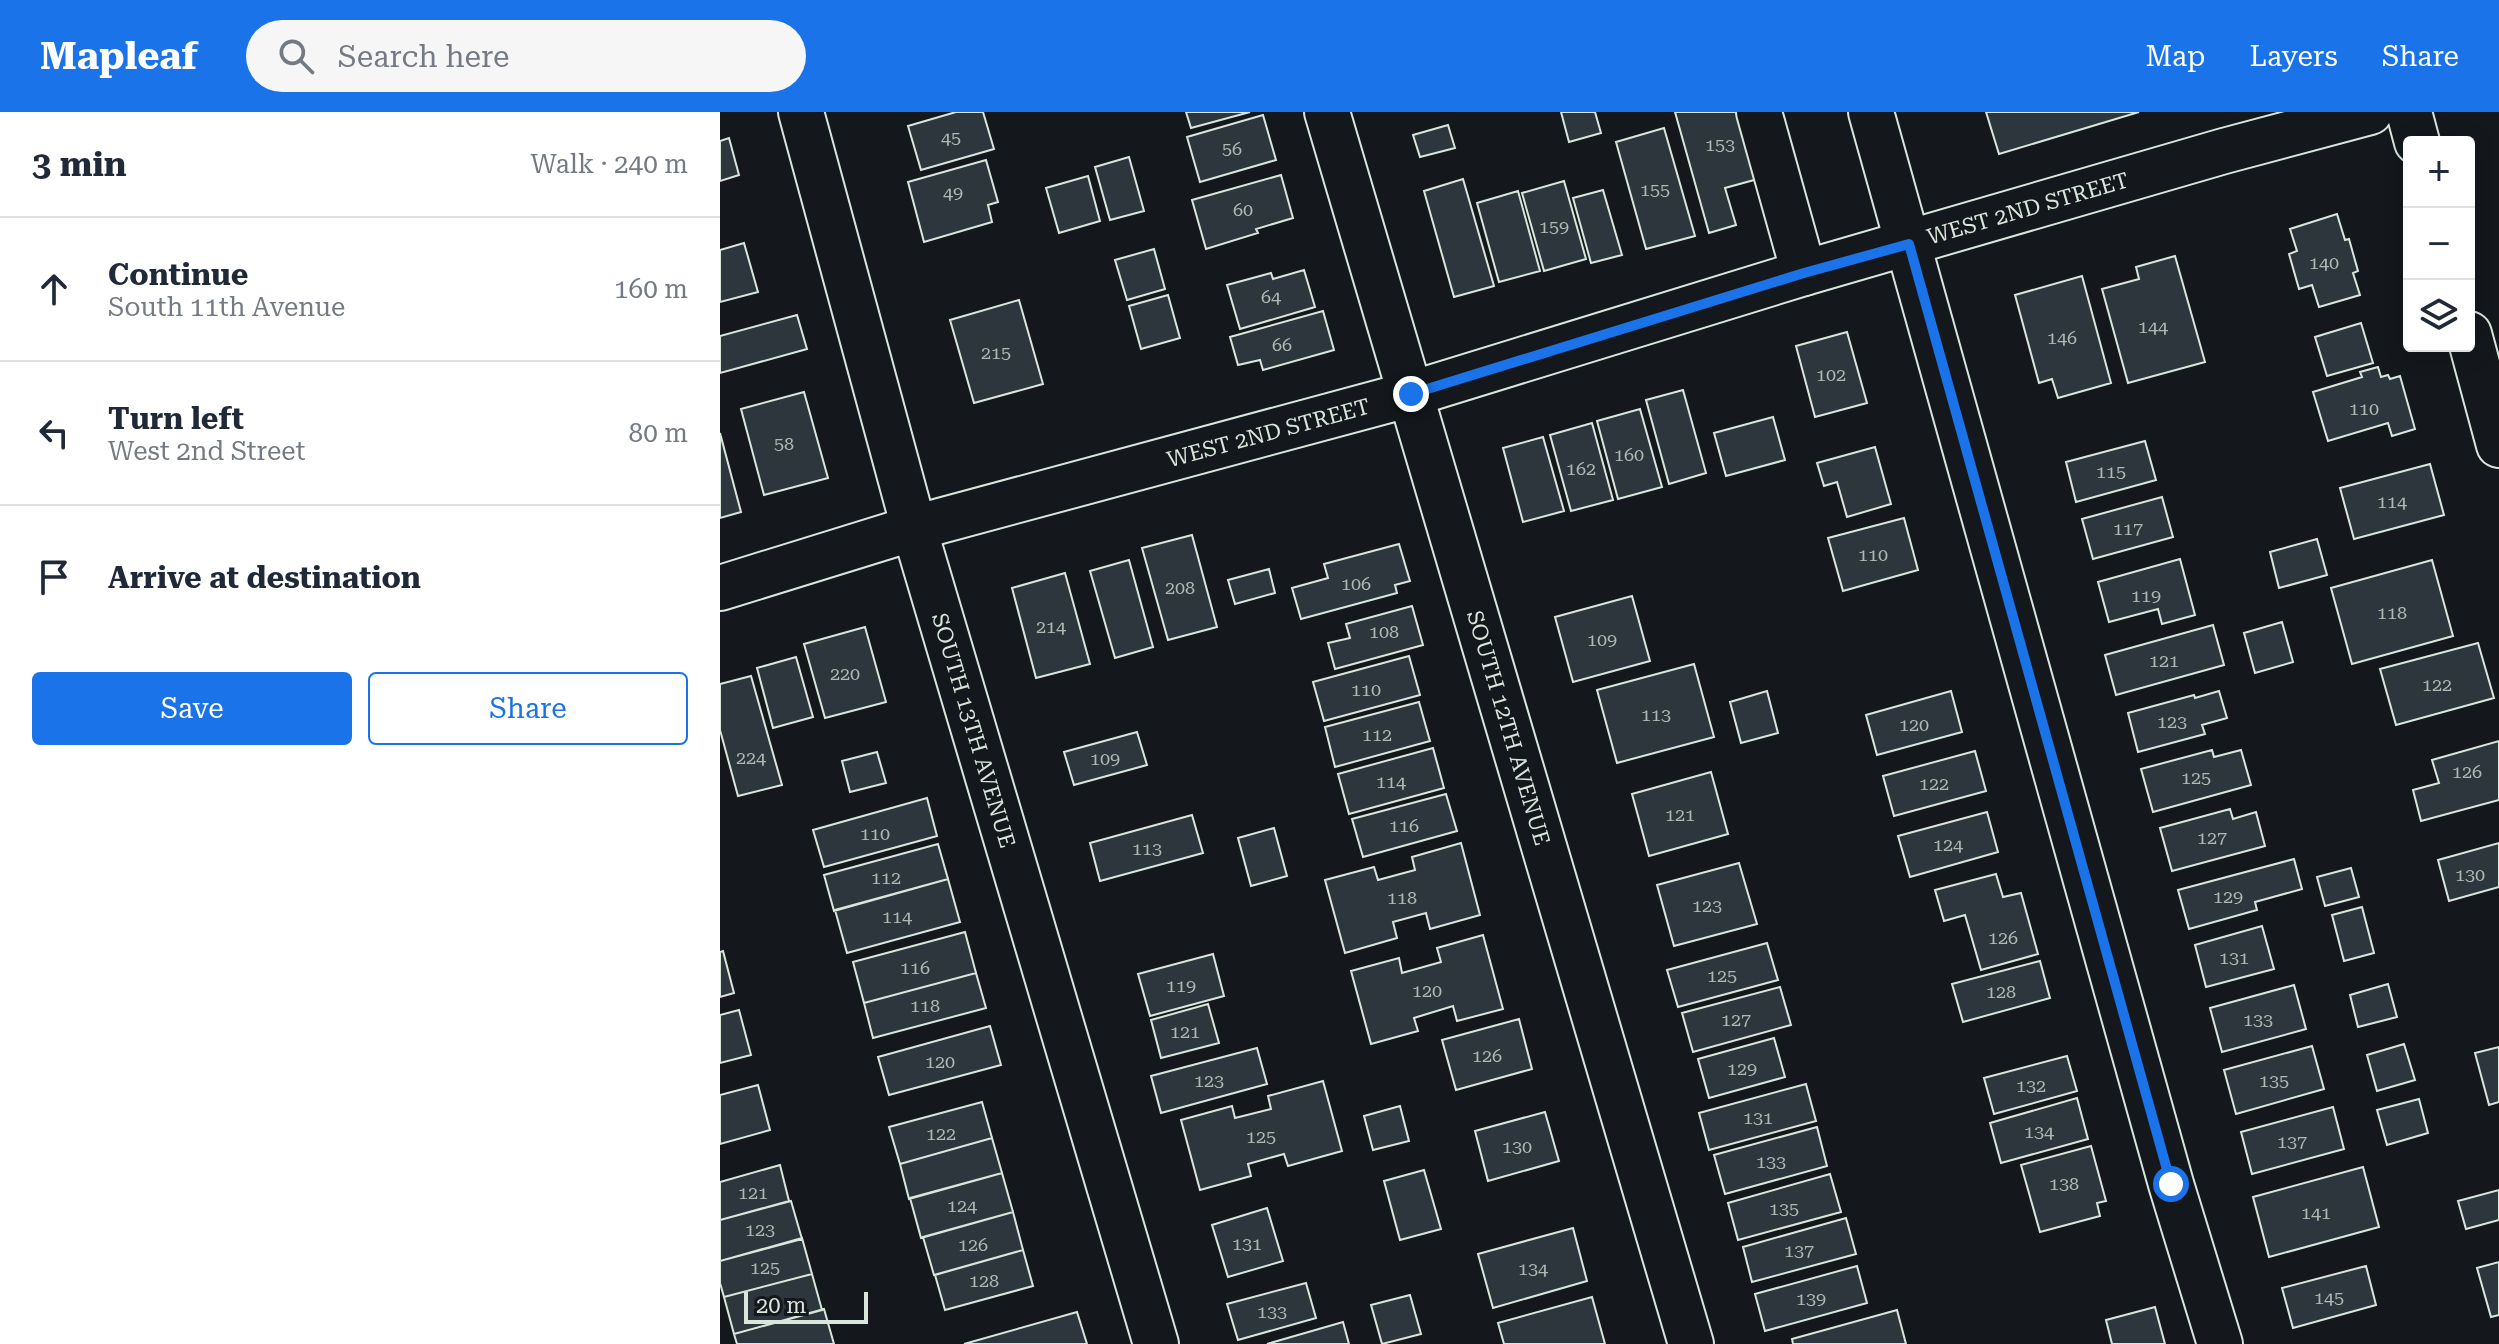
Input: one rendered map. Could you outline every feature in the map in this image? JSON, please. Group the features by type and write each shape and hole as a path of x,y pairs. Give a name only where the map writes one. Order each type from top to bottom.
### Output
{"street":[{"name":"SOUTH 13TH AVENUE","path":"801,112 914,528 1156,1344"},
{"name":"SOUTH 12TH AVENUE","path":"1327,112 1691,1344"},
{"path":"1759,112 1804,273"},
{"path":"1871,112 2171,1184 2220,1344"},
{"name":"WEST 2ND STREET","path":"720,588 914,528 1411,394 1804,273 2224,151 2370,112"},
{"path":"2409,112 2415,136"},
{"path":"2474,352 2499,445"}],"building":[{"path":"956,112 983,112 994,149 921,170 908,126"},
{"path":"1186,112 1250,112 1191,128"},
{"path":"1561,112 1595,112 1601,133 1569,142"},
{"path":"1675,112 1746,112 1765,177 1725,188 1736,225 1709,233"},
{"path":"1986,112 2139,112 1999,154"},
{"path":"1263,115 1276,160 1200,182 1187,137"},
{"path":"1448,125 1455,148 1420,157 1413,135"},
{"path":"1664,128 1695,236 1646,249 1616,142"},
{"path":"729,138 739,175 720,181 720,141"},
{"path":"1129,157 1144,211 1110,220 1095,167"},
{"path":"986,160 998,202 988,205 992,222 924,242 908,182"},
{"path":"1281,175 1293,218 1206,249 1192,200"},
{"path":"1088,176 1100,221 1059,233 1046,188"},
{"path":"1463,179 1494,286 1454,297 1424,191"},
{"path":"1564,181 1586,259 1544,271 1522,193"},
{"path":"1603,190 1622,255 1591,263 1573,198"},
{"path":"1518,191 1540,271 1499,282 1477,203"},
{"path":"2337,214 2345,240 2349,239 2358,271 2353,273 2360,295 2319,307 2312,285 2299,289 2289,254 2297,251 2290,229"},
{"path":"744,243 758,292 720,302 720,250"},
{"path":"1154,249 1165,289 1127,300 1115,260"},
{"path":"2175,256 2205,362 2128,383 2102,289 2139,279 2136,267"},
{"path":"1304,270 1315,307 1240,329 1227,285 1271,273 1273,279"},
{"path":"2082,276 2111,383 2058,398 2052,379 2039,383 2015,295"},
{"path":"1168,295 1180,338 1141,349 1129,306"},
{"path":"1019,300 1043,384 974,403 950,320"},
{"path":"1323,311 1334,350 1263,370 1260,360 1238,365 1230,337"},
{"path":"797,315 807,349 720,373 720,336"},
{"path":"2361,323 2373,363 2327,376 2315,337"},
{"path":"1847,332 1867,403 1815,417 1796,346"},
{"path":"2378,367 2381,377 2388,375 2390,379 2400,376 2415,429 2392,436 2388,423 2328,441 2313,392 2362,377 2360,372"},
{"path":"1683,390 1706,473 1669,484 1646,400"},
{"path":"804,392 828,478 764,495 741,409"},
{"path":"1640,409 1662,487 1618,499 1597,421"},
{"path":"1773,417 1785,460 1726,476 1714,433"},
{"path":"1592,423 1613,500 1571,511 1550,435"},
{"path":"720,433 741,512 720,518"},
{"path":"1543,437 1564,511 1523,522 1503,448"},
{"path":"2145,441 2156,480 2076,502 2066,462"},
{"path":"1875,447 1891,504 1847,517 1837,482 1824,486 1817,463"},
{"path":"2430,464 2444,515 2354,539 2340,488"},
{"path":"2162,497 2173,537 2093,559 2082,519"},
{"path":"1904,518 1918,570 1843,591 1828,538"},
{"path":"1192,535 1217,627 1168,640 1142,548"},
{"path":"2317,539 2327,575 2279,588 2270,552"},
{"path":"1399,544 1410,581 1395,585 1397,593 1301,619 1292,588 1328,578 1324,564"},
{"path":"2180,559 2195,615 2162,624 2158,609 2109,622 2098,582"},
{"path":"1129,560 1153,647 1115,658 1090,571"},
{"path":"2432,560 2453,636 2352,664 2331,588"},
{"path":"1269,569 1275,593 1235,604 1228,580"},
{"path":"1065,573 1090,664 1036,678 1012,588"},
{"path":"1632,596 1650,661 1573,682 1555,617"},
{"path":"1412,606 1423,645 1335,669 1328,643 1350,638 1346,624"},
{"path":"2282,622 2293,662 2255,673 2244,633"},
{"path":"2213,625 2224,665 2116,695 2105,655"},
{"path":"865,627 886,702 825,718 804,644"},
{"path":"2478,643 2494,698 2396,725 2380,669"},
{"path":"1409,656 1420,695 1324,721 1313,682"},
{"path":"796,657 813,717 773,728 757,668"},
{"path":"1694,664 1714,737 1617,763 1597,690"},
{"path":"751,676 782,785 738,796 720,730 720,684"},
{"path":"1767,691 1778,733 1741,743 1730,702"},
{"path":"1951,691 1962,732 1877,755 1866,715"},
{"path":"2219,691 2227,718 2202,725 2205,734 2138,752 2128,713"},
{"path":"1419,702 1430,741 1335,767 1325,727"},
{"path":"1137,732 1147,765 1074,785 1064,752"},
{"path":"2499,741 2499,800 2421,821 2413,790 2439,783 2432,760"},
{"path":"1433,748 1444,788 1349,814 1338,774"},
{"path":"2212,750 2214,757 2241,750 2251,785 2153,812 2141,769"},
{"path":"1975,751 1986,791 1894,816 1883,776"},
{"path":"877,752 886,783 850,792 842,761"},
{"path":"1711,772 1728,834 1649,856 1632,794"},
{"path":"1446,794 1457,831 1363,857 1352,819"},
{"path":"927,798 937,836 824,867 813,830"},
{"path":"2230,809 2233,819 2256,812 2265,846 2172,871 2160,828"},
{"path":"1987,812 1998,852 1910,877 1898,836"},
{"path":"1192,815 1203,853 1100,881 1090,843"},
{"path":"1274,828 1287,876 1251,886 1238,838"},
{"path":"1461,843 1480,915 1430,929 1426,913 1393,922 1397,938 1345,953 1325,880 1374,867 1378,880 1415,870 1412,857"},
{"path":"2499,843 2499,887 2449,901 2438,860"},
{"path":"938,844 948,879 834,911 824,875"},
{"path":"2294,859 2302,889 2255,902 2257,910 2189,929 2178,890"},
{"path":"1739,863 1757,924 1674,946 1657,885"},
{"path":"2351,868 2359,897 2325,906 2317,877"},
{"path":"1996,874 2003,897 2021,893 2038,954 1981,970 1965,915 1944,921 1935,890"},
{"path":"948,879 960,922 847,953 835,910"},
{"path":"2362,907 2374,953 2344,961 2332,915"},
{"path":"2262,926 2274,969 2206,987 2195,945"},
{"path":"965,932 976,973 864,1003 853,962"},
{"path":"1483,935 1503,1009 1457,1021 1453,1006 1414,1018 1418,1031 1371,1044 1351,971 1399,958 1402,973 1441,962 1437,948"},
{"path":"1767,943 1778,980 1678,1007 1667,970"},
{"path":"723,951 734,993 720,997 720,952"},
{"path":"1213,954 1224,996 1150,1016 1138,974"},
{"path":"2040,961 2050,998 1963,1022 1952,984"},
{"path":"976,973 986,1008 873,1038 864,1003"},
{"path":"2388,984 2397,1017 2358,1027 2350,995"},
{"path":"2294,985 2306,1029 2222,1052 2210,1008"},
{"path":"1780,987 1791,1025 1693,1052 1682,1013"},
{"path":"1208,1004 1219,1043 1161,1058 1151,1020"},
{"path":"739,1010 751,1055 720,1063 720,1015"},
{"path":"1519,1019 1532,1069 1456,1090 1442,1040"},
{"path":"990,1026 1001,1065 889,1095 878,1057"},
{"path":"1774,1038 1785,1077 1709,1098 1698,1059"},
{"path":"2404,1044 2415,1080 2377,1091 2367,1055"},
{"path":"2312,1046 2324,1089 2236,1114 2224,1070"},
{"path":"2499,1047 2499,1102 2489,1105 2475,1053"},
{"path":"1257,1048 1267,1084 1161,1113 1151,1076"},
{"path":"2067,1056 2077,1091 1994,1114 1984,1078"},
{"path":"1323,1081 1342,1151 1288,1166 1284,1154 1248,1164 1251,1176 1200,1190 1181,1120 1232,1106 1235,1118 1271,1109 1268,1096"},
{"path":"1806,1084 1816,1121 1709,1150 1699,1113"},
{"path":"758,1085 770,1130 720,1144 720,1095"},
{"path":"2077,1098 2088,1139 2001,1163 1990,1123"},
{"path":"2419,1099 2428,1133 2387,1145 2377,1110"},
{"path":"982,1102 992,1138 900,1164 889,1127"},
{"path":"1400,1106 1409,1141 1373,1150 1364,1116"},
{"path":"2333,1107 2344,1149 2252,1174 2241,1132"},
{"path":"1545,1112 1559,1161 1488,1181 1475,1131"},
{"path":"1817,1127 1827,1166 1725,1194 1714,1155"},
{"path":"992,1138 1002,1173 909,1199 900,1164"},
{"path":"2091,1146 2106,1201 2097,1203 2100,1216 2040,1232 2021,1165"},
{"path":"780,1165 789,1201 720,1220 720,1182"},
{"path":"2363,1167 2379,1227 2269,1257 2253,1197"},
{"path":"1424,1170 1441,1229 1400,1240 1384,1181"},
{"path":"1002,1173 1013,1212 921,1238 910,1198"},
{"path":"1830,1174 1841,1212 1738,1240 1728,1203"},
{"path":"2499,1190 2499,1220 2466,1229 2458,1201"},
{"path":"791,1201 802,1239 720,1261 720,1220"},
{"path":"1267,1208 1283,1261 1228,1277 1212,1225"},
{"path":"1013,1212 1023,1250 934,1275 923,1237"},
{"path":"1846,1218 1856,1254 1752,1282 1743,1247"},
{"path":"1573,1228 1587,1281 1493,1308 1478,1254"},
{"path":"802,1238 812,1274 724,1297 720,1283 720,1261"},
{"path":"1023,1250 1033,1286 945,1310 935,1275"},
{"path":"2499,1262 2499,1315 2491,1317 2477,1268"},
{"path":"1857,1266 1867,1303 1765,1331 1755,1294"},
{"path":"2366,1266 2376,1305 2293,1328 2282,1288"},
{"path":"812,1274 822,1310 734,1334 724,1297"},
{"path":"1306,1283 1316,1318 1238,1340 1227,1304"},
{"path":"1410,1295 1421,1334 1382,1344 1371,1305"},
{"path":"1592,1297 1605,1344 1504,1344 1498,1323"},
{"path":"2155,1307 2165,1344 2112,1344 2106,1320"},
{"path":"824,1309 834,1344 737,1344 734,1334"},
{"path":"1897,1310 1906,1344 1793,1344 1792,1339"},
{"path":"1077,1312 1087,1344 964,1344"},
{"path":"1343,1322 1349,1344 1267,1344"}],"route":[{"path":"1411,394 1804,273 1909,244 2171,1184"}]}
